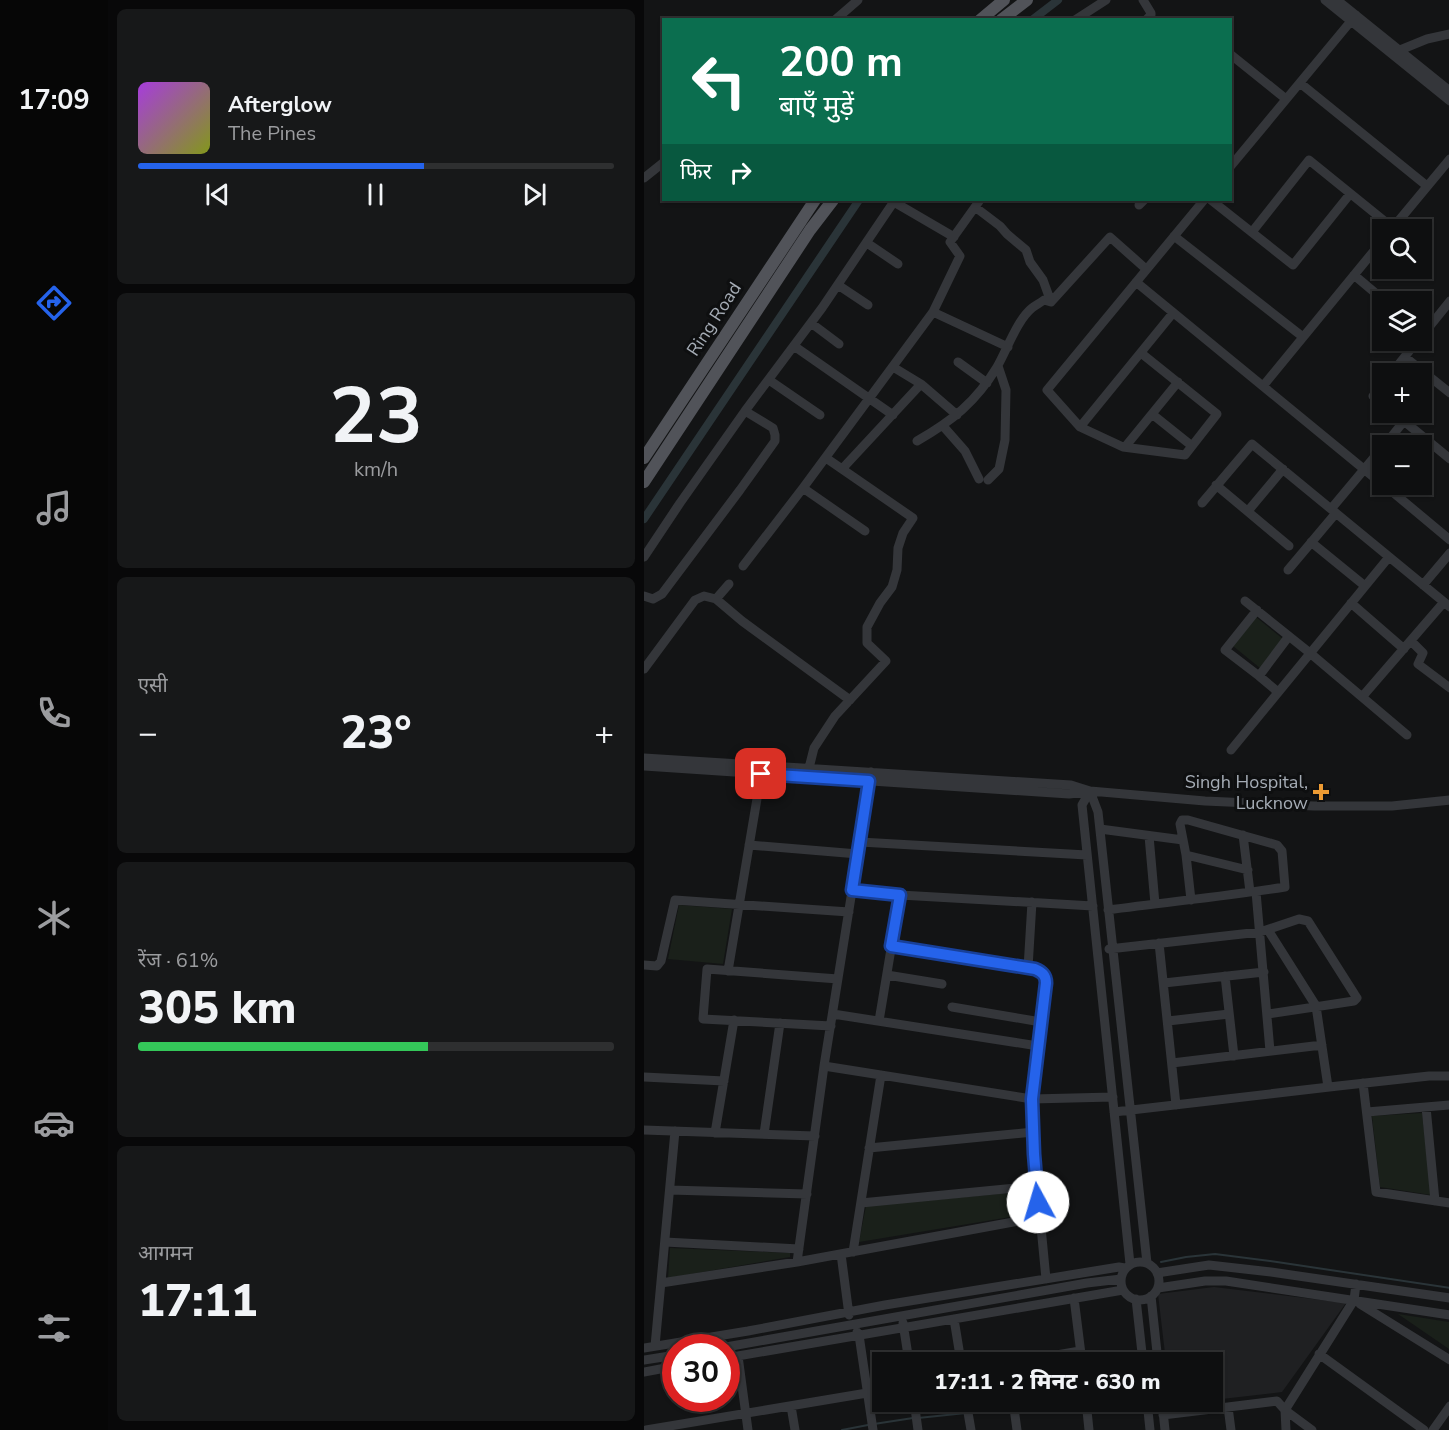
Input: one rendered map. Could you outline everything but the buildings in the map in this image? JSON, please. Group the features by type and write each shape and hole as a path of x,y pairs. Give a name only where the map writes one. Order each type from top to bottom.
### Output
{"main road":[{"path":"982,18 1004,0"},
{"path":"1004,18 1026,0"},
{"name":"Ring Road","path":"644,458 814,201"},
{"path":"644,482 810,230 832,201"}],"street":[{"path":"837,18 858,0"},
{"path":"1079,18 1106,0"},
{"path":"1144,0 1151,13 1148,18"},
{"path":"1332,1 1400,50 1450,91"},
{"path":"1232,165 1354,17"},
{"path":"1354,17 1450,101"},
{"path":"1400,50 1427,39 1450,34"},
{"path":"1232,56 1286,99"},
{"path":"1300,83 1427,186"},
{"path":"1252,232 1309,160 1380,219"},
{"path":"1400,219 1449,160"},
{"path":"644,178 662,164"},
{"path":"1212,201 1293,265 1350,194"},
{"path":"644,557 745,411 838,285 895,201 954,237"},
{"path":"1141,352 1217,414 1185,455 1125,447 1080,428 1048,390 1203,201"},
{"path":"743,566 933,312 960,256 950,242 977,203 1026,250 1030,262 1043,280 1051,302"},
{"path":"1174,236 1303,338"},
{"path":"1051,302 1110,237 1146,269"},
{"path":"867,243 898,264"},
{"path":"1263,386 1372,253"},
{"path":"1354,275 1373,291"},
{"path":"1136,282 1372,476"},
{"path":"838,285 868,305"},
{"path":"917,441 957,415 983,389 1030,309 1044,300 1051,302"},
{"path":"1432,322 1450,302"},
{"path":"933,312 1008,346"},
{"path":"1080,428 1173,313"},
{"path":"811,323 839,344"},
{"path":"794,346 893,415"},
{"path":"1400,363 1409,351"},
{"path":"1405,357 1448,388"},
{"path":"958,362 987,382"},
{"path":"943,426 965,451 984,479 999,470 1005,440 1006,390 998,366"},
{"path":"893,368 921,384 957,415"},
{"path":"769,380 820,415"},
{"path":"1125,447 1178,382"},
{"path":"842,469 921,384"},
{"path":"644,596 653,599 662,594 775,441 773,428 745,411"},
{"path":"1152,414 1192,446"},
{"path":"1393,435 1402,423"},
{"path":"1406,423 1450,459"},
{"path":"1202,503 1252,444 1447,604 1362,697"},
{"path":"809,768 814,748 835,716 886,661 867,643 867,627 892,587 897,570 898,548 903,533 913,518 826,458"},
{"path":"1288,570 1311,543 1372,460"},
{"path":"1247,511 1283,469"},
{"path":"1217,485 1289,546"},
{"path":"803,488 865,531"},
{"path":"1395,495 1450,540"},
{"path":"1311,543 1365,586"},
{"path":"1423,585 1450,553"},
{"path":"1231,750 1389,557"},
{"path":"716,599 729,584"},
{"path":"644,669 695,600 704,596 716,599 742,621 850,700"},
{"path":"1245,601 1407,735"},
{"path":"1351,603 1404,649"},
{"path":"1257,610 1225,650 1278,692"},
{"path":"1259,676 1289,636"},
{"path":"1411,641 1424,653 1418,664 1450,688"},
{"path":"644,758 762,770 809,768 870,777"},
{"path":"644,766 762,770 1070,794 1090,791 1205,801 1314,806 1392,806 1450,800"},
{"path":"728,971 762,770"},
{"path":"797,1262 824,1066 870,777"},
{"path":"1090,791 1098,812 1147,1263"},
{"path":"644,1348 1128,1266 1138,1262 1152,1266 1159,1280 1158,1288 1151,1296 1141,1300 1136,1299 1127,1295 1123,1290 1121,1279 1128,1266 1113,1097 1082,805 1090,791"},
{"path":"1109,910 1155,904 1191,900 1253,892 1285,887 1282,851 1277,845 1182,820 1180,824 1191,900"},
{"path":"1100,829 1183,840"},
{"path":"1243,835 1248,870 1264,931 1264,972 1270,1051"},
{"path":"1149,836 1155,904"},
{"path":"860,842 1087,855"},
{"path":"749,845 858,854"},
{"path":"1186,855 1248,870"},
{"path":"852,890 900,895 1093,906"},
{"path":"879,1021 900,895"},
{"path":"644,965 657,966 661,961 675,900 849,912"},
{"path":"1028,968 1032,902"},
{"path":"1097,950 1264,931 1299,919 1308,921 1356,998 1354,1001 1268,1014"},
{"path":"1264,931 1316,1006 1328,1087"},
{"path":"1159,943 1176,1105"},
{"path":"891,946 1028,968 1042,972 1046,977 1032,1099 1034,1154 1046,1279"},
{"path":"831,1026 703,1018 707,969 838,979"},
{"path":"1164,983 1264,972"},
{"path":"887,975 942,984"},
{"path":"1225,976 1234,1056"},
{"path":"952,1007 1041,1022"},
{"path":"833,1014 1038,1046"},
{"path":"1168,1021 1229,1014"},
{"path":"715,1133 734,1020"},
{"path":"764,1134 780,1023"},
{"path":"1172,1063 1322,1046"},
{"path":"824,1066 1032,1099 1113,1097"},
{"path":"853,1252 881,1075"},
{"path":"1114,1112 1363,1083 1450,1076"},
{"path":"644,1077 724,1082"},
{"path":"1363,1083 1376,1192 1450,1203"},
{"path":"1367,1112 1450,1105"},
{"path":"1426,1107 1435,1201"},
{"path":"644,1130 815,1136"},
{"path":"656,1346 675,1131"},
{"path":"869,1148 1033,1132"},
{"path":"861,1203 1037,1186"},
{"path":"670,1190 807,1194"},
{"path":"661,1283 797,1262 1040,1217"},
{"path":"665,1242 799,1249"},
{"path":"841,1254 850,1326 859,1335 872,1429"},
{"path":"1157,1273 1209,1265 1450,1298"},
{"path":"740,1345 1121,1279"},
{"path":"1158,1288 1205,1281 1226,1281 1450,1315"},
{"path":"1286,1430 1285,1410 1354,1300 1356,1284"},
{"path":"740,1355 1123,1290"},
{"path":"1151,1296 1157,1352"},
{"path":"1074,1298 1080,1351 1074,1352"},
{"path":"1136,1299 1142,1352"},
{"path":"1354,1300 1450,1360"},
{"path":"902,1316 908,1352"},
{"path":"954,1319 959,1352"},
{"path":"1319,1354 1424,1430"},
{"path":"644,1360 662,1357"},
{"path":"644,1372 662,1369"},
{"path":"740,1375 748,1430"},
{"path":"646,1430 701,1425 746,1413 867,1393"},
{"path":"1163,1415 1277,1401 1285,1410 1312,1430"},
{"path":"791,1406 795,1430"},
{"path":"1433,1430 1450,1406"},
{"path":"1228,1407 1231,1430"},
{"path":"968,1412 971,1430"},
{"path":"1014,1412 1017,1430"},
{"path":"1087,1412 1089,1430"},
{"path":"1148,1412 1150,1430"},
{"path":"1162,1430 1163,1412"}],"shaded area":[{"path":"1256,617 1283,639 1260,668 1233,646"},
{"path":"679,905 732,909 723,964 668,959"},
{"path":"1422,1113 1431,1195 1380,1187 1372,1116"},
{"path":"1031,1191 1035,1213 859,1242 866,1206"},
{"path":"670,1248 790,1253 790,1257 668,1278"},
{"path":"1214,1287 1346,1303 1282,1392 1223,1399 1223,1352 1165,1352 1158,1294"},
{"path":"1398,1314 1449,1322 1449,1349"}],"waterway":[{"path":"1035,18 1058,0"},
{"path":"644,519 858,201"},
{"path":"1161,1262 1215,1254 1450,1288"},
{"path":"918,1418 966,1413"},
{"path":"874,1424 913,1418"},
{"path":"842,1430 868,1425"}],"place":[{"name":"Singh Hospital, Lucknow","path":"1321,792"}],"route":[{"path":"761,774 869,781 852,890 900,895 891,946 1035,969 1046,977 1032,1099 1038,1202"}]}
